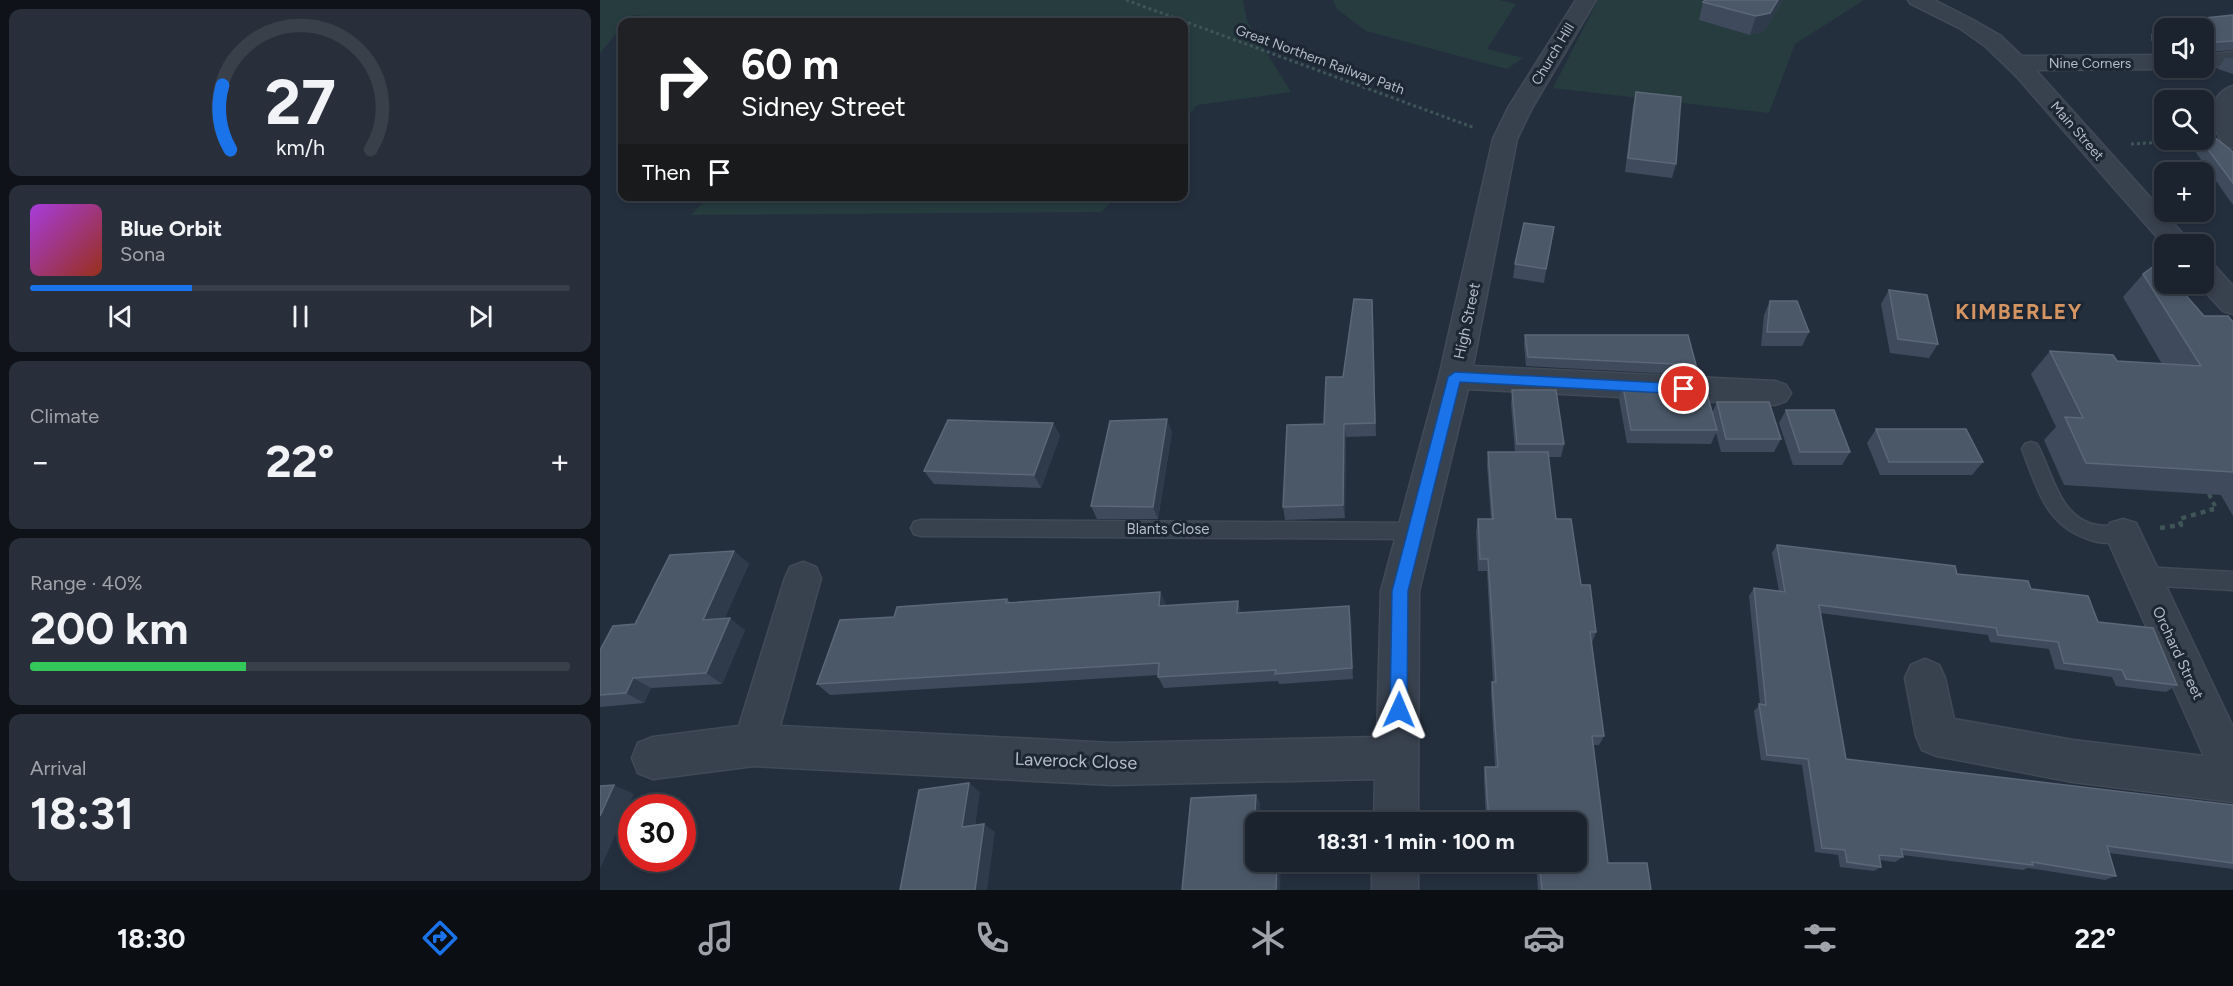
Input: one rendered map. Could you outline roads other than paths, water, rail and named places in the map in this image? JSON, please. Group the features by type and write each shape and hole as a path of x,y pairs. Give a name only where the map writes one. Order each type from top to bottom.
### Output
{"street":[{"name":"Church Hill","path":"1520,108 1586,0"},
{"name":"Main Street","path":"1918,0 1993,40 2170,234"},
{"path":"2214,60 2233,59"},
{"name":"Nine Corners","path":"2016,63 2154,62"},
{"path":"2233,93 2224,104 2220,115 2233,141"},
{"name":"High Street","path":"1396,812 1400,591 1455,377 1493,188 1506,139 1520,108"},
{"path":"2214,283 2233,304"},
{"path":"1455,377 1775,393"},
{"name":"Orchard Street","path":"2123,534 2233,772"},
{"path":"754,745 803,578"},
{"path":"1925,678 1937,736 2073,761 2233,781"},
{"name":"Laverock Close","path":"653,758 754,745 1112,764 1398,757"},
{"path":"1395,872 1395,890"}],"lane":[{"path":"2031,449 2057,510 2068,523 2091,533 2123,534"},
{"name":"Blants Close","path":"921,528 1414,531"},
{"path":"2142,576 2233,581"}],"district":[{"name":"KIMBERLEY","path":"2019,311"}]}
